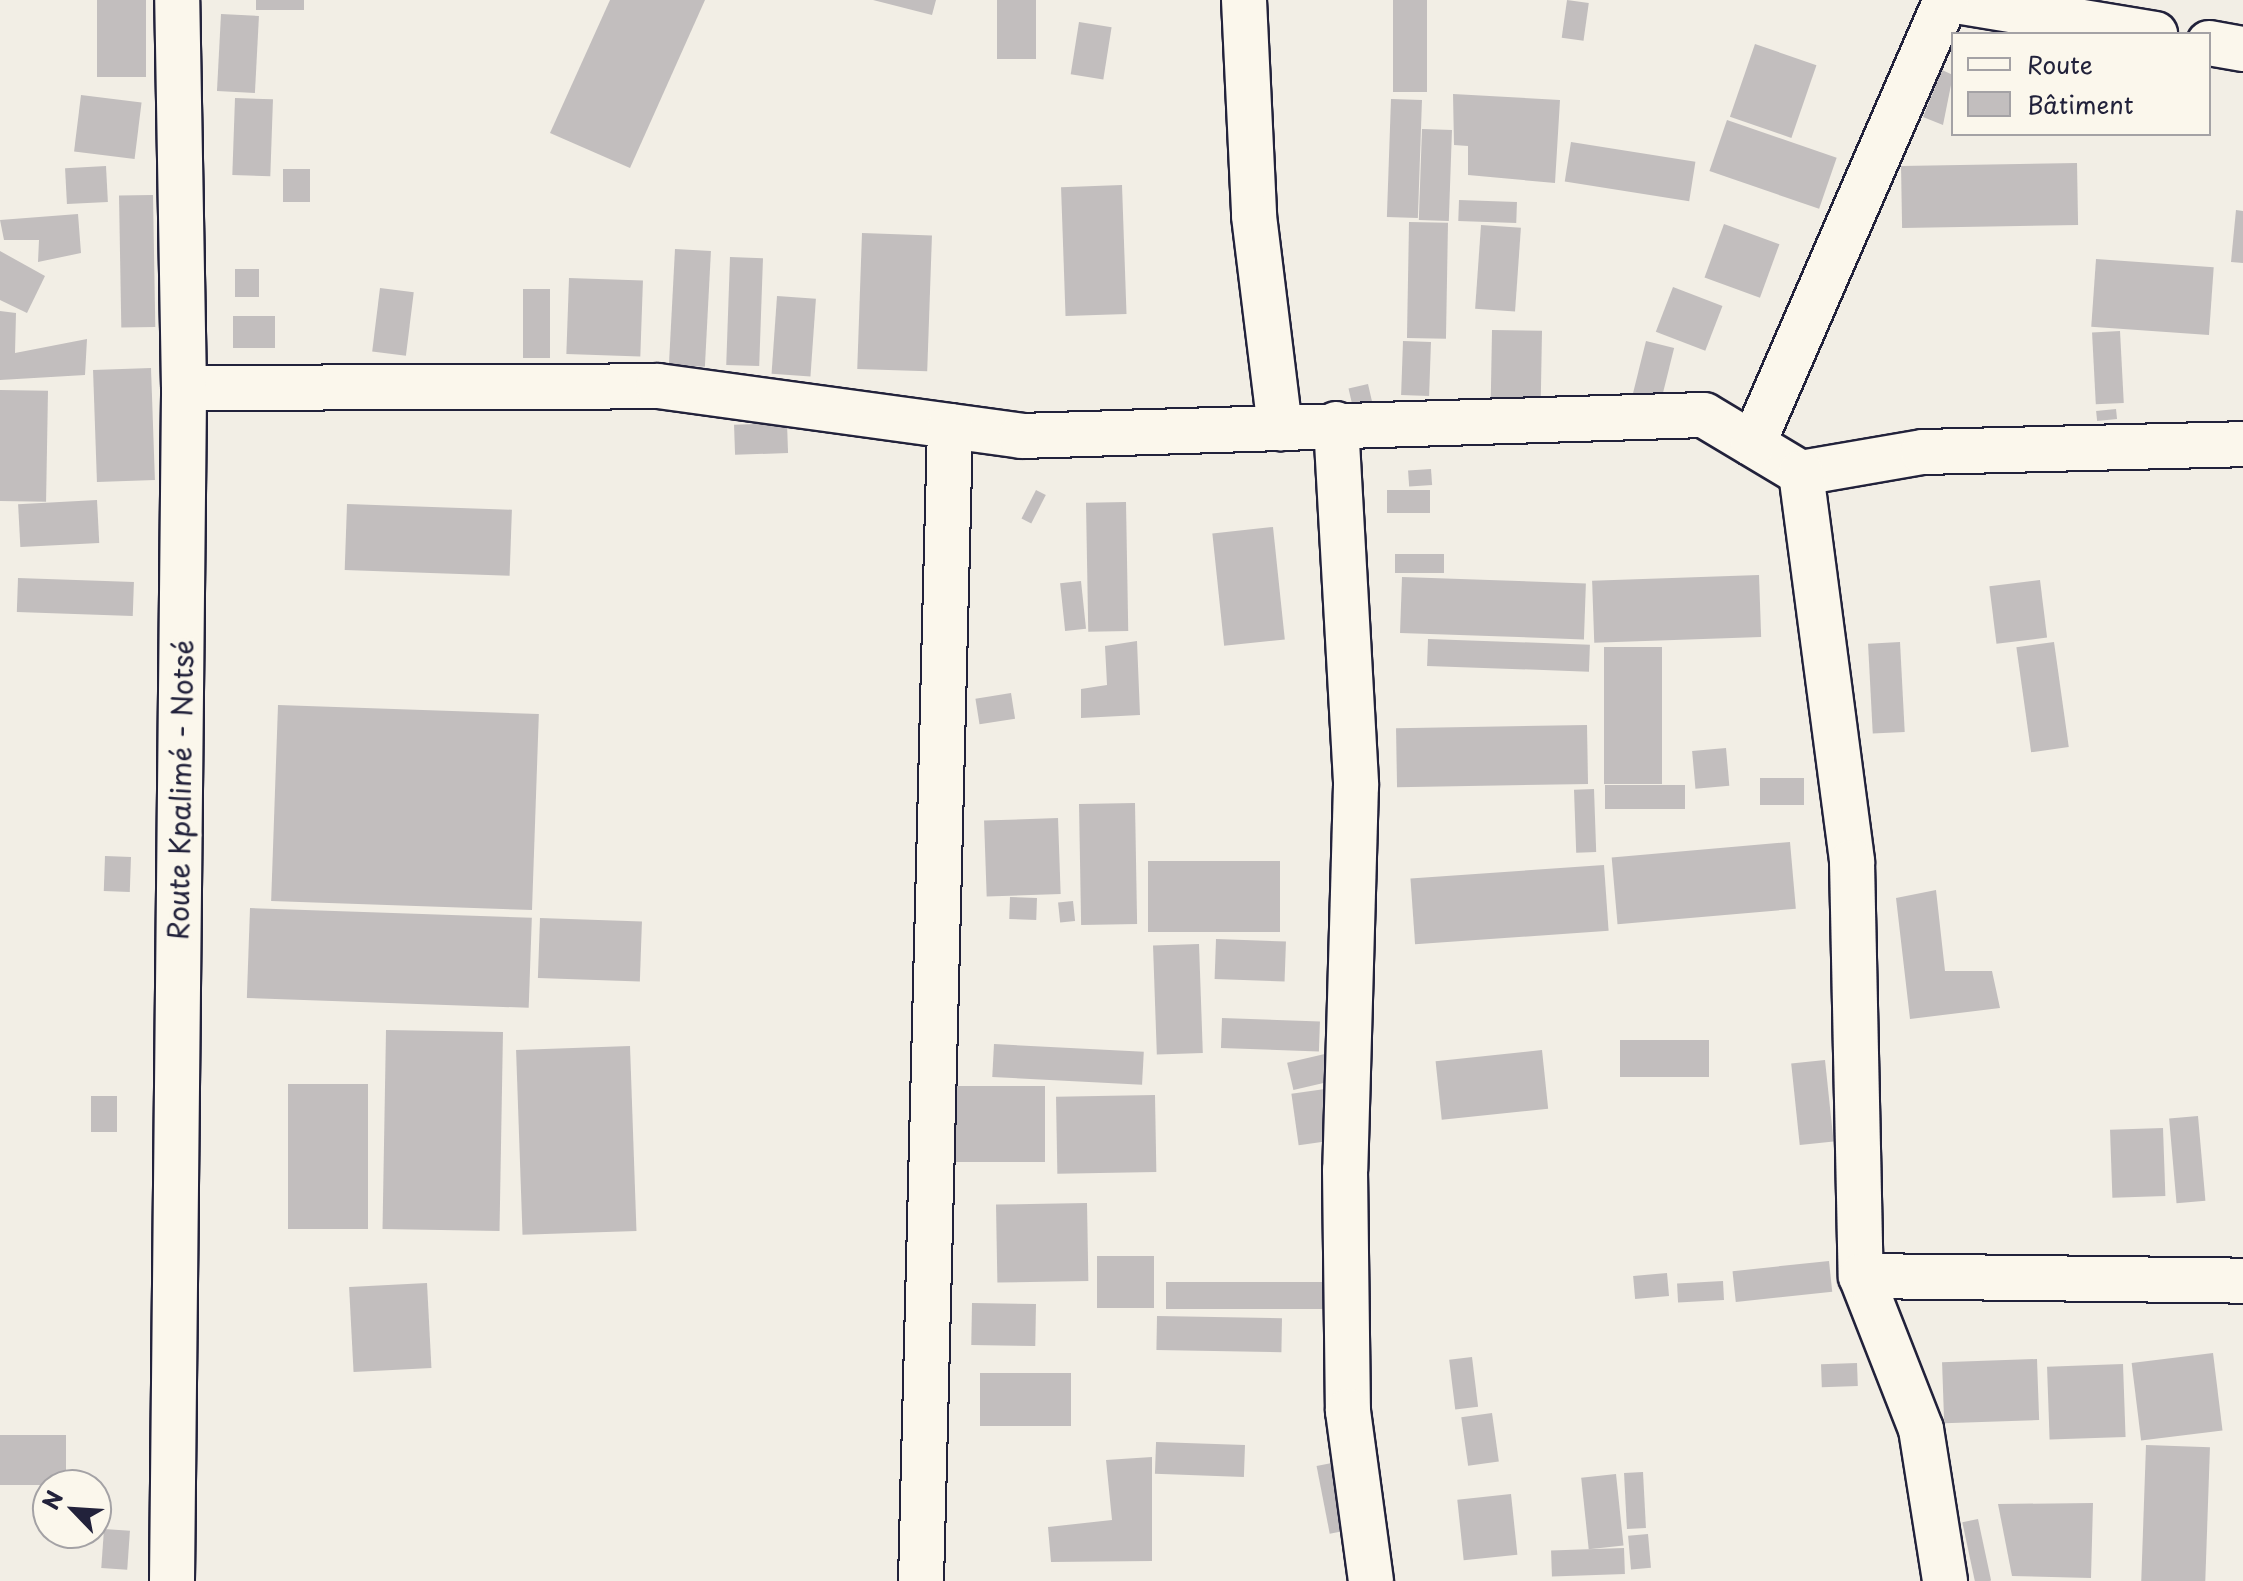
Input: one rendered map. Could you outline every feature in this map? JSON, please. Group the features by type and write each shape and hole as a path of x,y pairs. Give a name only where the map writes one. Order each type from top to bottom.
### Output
{"street":[{"name":"Route Kpalimé - Notsé","path":"172,1581 184,388 177,0"},
{"path":"1244,0 1254,216 1280,428"},
{"path":"1753,444 1948,0 2143,32"},
{"path":"2211,43 2243,49"},
{"path":"184,388 658,386 1021,436 1704,415 1801,473 1923,452 2243,444"},
{"path":"1336,424 1356,785 1345,1170 1348,1411 1371,1581"},
{"path":"921,1581 950,426"},
{"path":"1801,473 1852,862 1861,1276 1921,1429 1945,1581"},
{"path":"1861,1276 2066,1285 2243,1281"}],"building":[{"path":"97,0 146,0 146,77 97,77"},
{"path":"256,0 304,0 304,10 256,10"},
{"path":"610,0 705,0 630,168 550,133"},
{"path":"873,0 936,0 932,15"},
{"path":"997,0 1036,0 1036,59 997,59"},
{"path":"1393,0 1427,0 1427,92 1393,92"},
{"path":"1567,0 1589,3 1583,41 1562,38"},
{"path":"221,14 259,16 255,93 217,91"},
{"path":"1079,22 1112,27 1103,80 1071,74"},
{"path":"1755,44 1816,65 1791,138 1730,117"},
{"path":"1942,70 1951,74 1943,125 1923,117"},
{"path":"1453,94 1560,100 1555,183 1468,175 1468,146 1454,145"},
{"path":"81,95 142,102 135,159 74,152"},
{"path":"235,98 273,99 270,176 232,175"},
{"path":"1391,99 1422,100 1418,218 1387,217"},
{"path":"1727,120 1837,158 1819,209 1709,171"},
{"path":"1422,129 1452,130 1449,221 1419,220"},
{"path":"1571,142 1695,162 1689,201 1565,182"},
{"path":"2077,163 2078,225 1902,228 1901,166"},
{"path":"106,166 108,202 67,204 65,168"},
{"path":"283,169 310,169 310,202 283,202"},
{"path":"1122,185 1127,314 1066,316 1061,187"},
{"path":"153,195 155,327 121,328 119,196"},
{"path":"1459,200 1517,202 1516,223 1458,221"},
{"path":"2236,210 2243,211 2243,263 2231,262"},
{"path":"78,214 81,253 38,262 39,240 4,240 0,220"},
{"path":"1409,222 1448,223 1446,339 1407,338"},
{"path":"1724,224 1779,244 1760,298 1705,278"},
{"path":"1481,225 1521,228 1515,312 1475,309"},
{"path":"862,233 932,235 927,371 857,369"},
{"path":"675,249 711,251 705,367 669,365"},
{"path":"0,251 45,276 27,313 0,300"},
{"path":"730,257 763,258 759,366 726,365"},
{"path":"2096,259 2214,267 2209,335 2091,327"},
{"path":"235,269 259,269 259,297 235,297"},
{"path":"569,278 643,281 640,357 566,354"},
{"path":"1673,287 1722,306 1705,351 1656,332"},
{"path":"380,288 414,292 406,356 372,352"},
{"path":"523,289 550,289 550,358 523,358"},
{"path":"777,296 816,299 810,377 772,374"},
{"path":"0,311 16,313 15,353 87,339 85,375 0,380"},
{"path":"233,316 275,316 275,348 233,348"},
{"path":"1492,330 1542,331 1541,401 1491,400"},
{"path":"2120,331 2124,403 2096,404 2092,332"},
{"path":"1403,341 1431,342 1429,396 1401,395"},
{"path":"1646,341 1674,348 1659,409 1631,402"},
{"path":"151,368 155,480 97,482 93,370"},
{"path":"1368,384 1373,406 1354,411 1349,388"},
{"path":"0,390 48,391 46,502 0,501"},
{"path":"2116,409 2117,419 2097,421 2096,411"},
{"path":"787,423 788,453 735,455 734,425"},
{"path":"1431,469 1432,485 1409,487 1408,471"},
{"path":"1036,490 1046,495 1031,524 1021,519"},
{"path":"1387,490 1430,490 1430,513 1387,513"},
{"path":"97,500 99,543 20,547 18,504"},
{"path":"1126,502 1128,631 1088,632 1086,503"},
{"path":"347,504 512,510 510,576 345,570"},
{"path":"1273,527 1285,639 1224,646 1212,533"},
{"path":"1395,554 1444,554 1444,573 1395,573"},
{"path":"1759,575 1761,637 1594,643 1592,581"},
{"path":"1402,577 1586,583 1584,639 1400,633"},
{"path":"18,578 134,582 133,616 17,612"},
{"path":"2040,580 2047,638 1996,644 1989,586"},
{"path":"1081,581 1086,629 1065,631 1060,583"},
{"path":"1428,639 1590,645 1589,672 1427,666"},
{"path":"1137,641 1140,715 1081,718 1081,689 1107,685 1105,646"},
{"path":"1900,642 1905,732 1873,734 1868,644"},
{"path":"2054,642 2069,747 2031,752 2016,647"},
{"path":"1604,647 1662,647 1662,784 1604,784"},
{"path":"1011,693 1015,719 980,724 975,699"},
{"path":"278,705 539,714 532,910 271,901"},
{"path":"1587,725 1588,784 1397,787 1396,728"},
{"path":"1726,748 1729,786 1695,789 1692,751"},
{"path":"1760,778 1804,778 1804,805 1760,805"},
{"path":"1605,785 1685,785 1685,809 1605,809"},
{"path":"1594,789 1596,852 1576,853 1574,790"},
{"path":"1135,803 1137,924 1081,925 1079,804"},
{"path":"1058,818 1061,894 987,897 984,821"},
{"path":"1790,842 1796,909 1618,924 1612,858"},
{"path":"105,856 131,857 130,892 104,891"},
{"path":"1148,861 1280,861 1280,932 1148,932"},
{"path":"1604,865 1609,931 1415,944 1410,879"},
{"path":"1936,890 1945,971 1992,971 2000,1008 1910,1019 1896,898"},
{"path":"1010,897 1037,898 1036,920 1009,919"},
{"path":"1073,901 1075,921 1060,922 1058,903"},
{"path":"250,908 532,918 529,1008 247,998"},
{"path":"540,918 642,922 640,982 538,978"},
{"path":"1216,939 1286,941 1285,981 1215,979"},
{"path":"1199,944 1203,1053 1157,1055 1153,946"},
{"path":"1222,1018 1320,1021 1319,1051 1221,1048"},
{"path":"386,1030 503,1032 500,1231 383,1229"},
{"path":"1620,1040 1709,1040 1709,1077 1620,1077"},
{"path":"994,1044 1144,1052 1142,1085 992,1077"},
{"path":"630,1046 636,1231 523,1235 516,1050"},
{"path":"1542,1050 1548,1109 1442,1120 1436,1061"},
{"path":"1329,1053 1335,1080 1293,1090 1287,1063"},
{"path":"1825,1060 1834,1142 1800,1145 1791,1064"},
{"path":"288,1084 368,1084 368,1229 288,1229"},
{"path":"955,1086 1045,1086 1045,1162 955,1162"},
{"path":"1332,1088 1339,1139 1299,1145 1291,1094"},
{"path":"1155,1095 1156,1172 1057,1174 1056,1097"},
{"path":"91,1096 117,1096 117,1132 91,1132"},
{"path":"2198,1116 2205,1201 2177,1203 2169,1119"},
{"path":"2163,1128 2165,1196 2112,1198 2110,1130"},
{"path":"1087,1203 1088,1281 997,1283 996,1205"},
{"path":"1097,1256 1154,1256 1154,1308 1097,1308"},
{"path":"1829,1261 1832,1292 1736,1302 1733,1271"},
{"path":"1667,1273 1669,1296 1635,1299 1633,1276"},
{"path":"1723,1281 1724,1300 1678,1302 1677,1283"},
{"path":"1166,1282 1324,1282 1324,1309 1166,1309"},
{"path":"427,1283 431,1368 354,1372 349,1287"},
{"path":"972,1303 1036,1304 1035,1346 971,1345"},
{"path":"1157,1316 1282,1318 1281,1352 1156,1350"},
{"path":"2213,1353 2223,1430 2141,1440 2132,1363"},
{"path":"1472,1357 1478,1407 1455,1409 1449,1360"},
{"path":"2037,1359 2039,1420 1944,1423 1942,1362"},
{"path":"1857,1363 1858,1386 1822,1387 1821,1364"},
{"path":"2123,1364 2126,1437 2050,1440 2047,1367"},
{"path":"980,1373 1071,1373 1071,1426 980,1426"},
{"path":"1492,1413 1499,1462 1468,1466 1461,1417"},
{"path":"0,1435 66,1435 66,1469 32,1469 32,1485 0,1485"},
{"path":"1156,1442 1245,1445 1244,1477 1155,1474"},
{"path":"2146,1445 2210,1447 2205,1581 2141,1581"},
{"path":"1152,1457 1152,1561 1051,1562 1048,1527 1112,1520 1106,1460"},
{"path":"1347,1460 1360,1528 1330,1534 1317,1466"},
{"path":"1643,1472 1646,1528 1627,1529 1624,1473"},
{"path":"1616,1474 1624,1546 1589,1549 1581,1478"},
{"path":"1511,1494 1517,1555 1464,1560 1457,1500"},
{"path":"2093,1503 2091,1578 2012,1576 1998,1504"},
{"path":"1978,1519 1991,1581 1975,1581 1962,1522"},
{"path":"112,1530 130,1531 127,1570 101,1568 103,1549 112,1549"},
{"path":"1648,1534 1651,1568 1631,1570 1628,1536"},
{"path":"1624,1548 1625,1574 1552,1577 1551,1551"}]}
